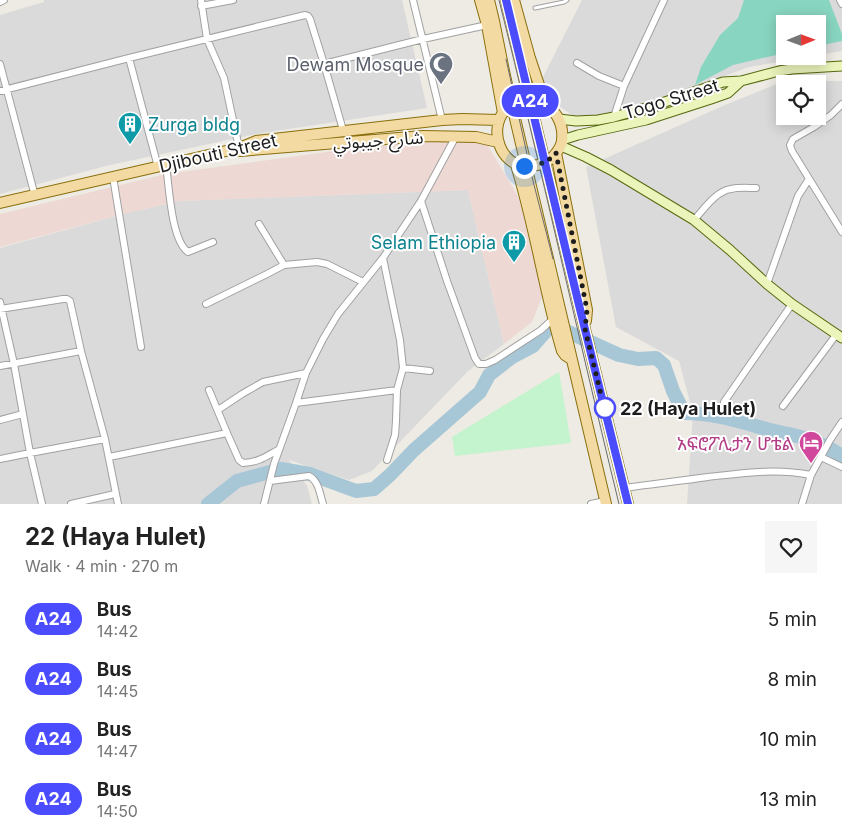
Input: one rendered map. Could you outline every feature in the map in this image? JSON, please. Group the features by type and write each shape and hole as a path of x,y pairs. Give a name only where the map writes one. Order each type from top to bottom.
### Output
{"main road":[{"path":"480,0 487,25 503,113 497,130 498,142 506,157 520,165 538,165 557,150"},
{"path":"489,0 537,212 556,321"},
{"path":"506,0 576,296 628,504"},
{"path":"514,0 540,102"},
{"path":"503,113 522,101 529,100 540,102 555,112 559,119 561,127 557,150 587,310 585,329"},
{"name":"Djibouti Street","path":"0,209 18,202 239,148 256,141 503,113"},
{"name":"شارع جيبوتي","path":"257,150 423,136 476,137 498,142"},
{"name":"Djibouti Street","path":"164,167 244,150 257,150"},
{"path":"520,165 524,190 556,321 565,348 571,359 605,502"},
{"name":"Djibouti Street","path":"0,203 113,179"}],"street":[{"path":"0,2 4,0"},
{"path":"232,0 201,3 207,39 224,78 239,148"},
{"path":"413,0 442,120"},
{"path":"614,117 624,86 664,0"},
{"path":"840,0 842,4"},
{"path":"3,90 305,15 310,19 343,130"},
{"path":"324,64 487,25"},
{"path":"129,58 164,167 175,228 181,244 188,252 212,242"},
{"path":"578,63 599,76 624,86"},
{"path":"0,64 3,90 35,196"},
{"name":"Togo Street","path":"559,119 576,121 598,120 656,105 723,82 741,81 792,69 842,66"},
{"path":"557,150 578,135 646,120 702,102 728,93 741,81"},
{"path":"842,104 814,127 793,140 790,145 842,232"},
{"path":"264,504 278,450 306,373 322,339 338,314 383,258 422,201 456,136"},
{"path":"557,150 586,157 694,220 767,284 839,337 783,406"},
{"path":"113,179 141,347"},
{"path":"767,284 798,196 809,179"},
{"path":"694,220 706,206 724,191 756,188"},
{"path":"422,201 447,281 475,358 479,364 486,364 495,360 556,321"},
{"path":"259,224 284,265"},
{"path":"383,258 400,340 403,368 397,390 395,435 387,460"},
{"path":"206,304 284,265 306,262 327,264 364,282"},
{"path":"42,504 1,307 63,299 67,299 72,304 81,351 106,439 118,504"},
{"path":"724,402 792,304"},
{"path":"0,366 81,351"},
{"path":"403,368 430,371"},
{"path":"218,410 263,382 306,373"},
{"path":"209,390 239,460 243,463 258,461 278,450"},
{"path":"296,403 397,390"},
{"path":"0,420 23,414"},
{"path":"802,504 811,475 842,422"},
{"path":"108,456 227,433"},
{"path":"0,459 106,439"},
{"path":"822,454 842,467"},
{"path":"624,488 752,472 780,471 811,475"},
{"path":"271,478 309,476 316,482 323,504"},
{"path":"70,504 115,494"},
{"path":"591,504 605,502"}],"lane":[{"path":"535,8 566,0"}],"shaded area":[{"path":"44,0 402,0 427,108 256,134 110,165 0,194 0,15 44,2"},
{"path":"582,0 842,0 842,51 826,54 826,15 776,15 776,62 749,67 604,119 576,118 558,105 542,79"},
{"path":"826,81 842,81 842,504 687,504 693,413 679,361 616,327 586,167 776,84 776,125 826,125"},
{"path":"481,134 528,213 544,292 532,322 504,344 468,190 180,201 0,247 0,214 166,174 412,139"},
{"path":"468,190 504,344 468,371 372,471 349,480 289,460 307,486 312,504 0,504 0,248 127,213 180,201"}],"green space":[{"path":"744,0 829,0 842,34 842,41 826,44 826,15 776,15 776,55 733,65 695,85 701,67 720,35 738,18"},
{"path":"559,372 571,443 455,456 452,437"}],"waterway":[{"path":"208,504 237,481 281,469 310,474 356,491 374,489 414,450 480,392 489,375 512,357 533,346 547,330 555,326 619,355 638,359 656,358 664,365 673,391 684,413 717,416 800,437 814,441 842,456"}],"tram line":[{"path":"499,0 619,504"},
{"path":"506,59 532,177 553,259"}],"bus line":[{"name":"A24","path":"506,0 628,504"}],"place":[{"name":"Dewam Mosque","path":"441,85"},
{"name":"Zurga bldg","path":"130,145"},
{"name":"Selam Ethiopia","path":"514,263"},
{"name":"22 (Haya Hulet)","path":"605,408"},
{"name":"አፍሮፖሊታን ሆቴል","path":"811,464"}],"route":[{"path":"524,166 544,163 556,153 587,310 585,329 605,411 605,408"}]}
